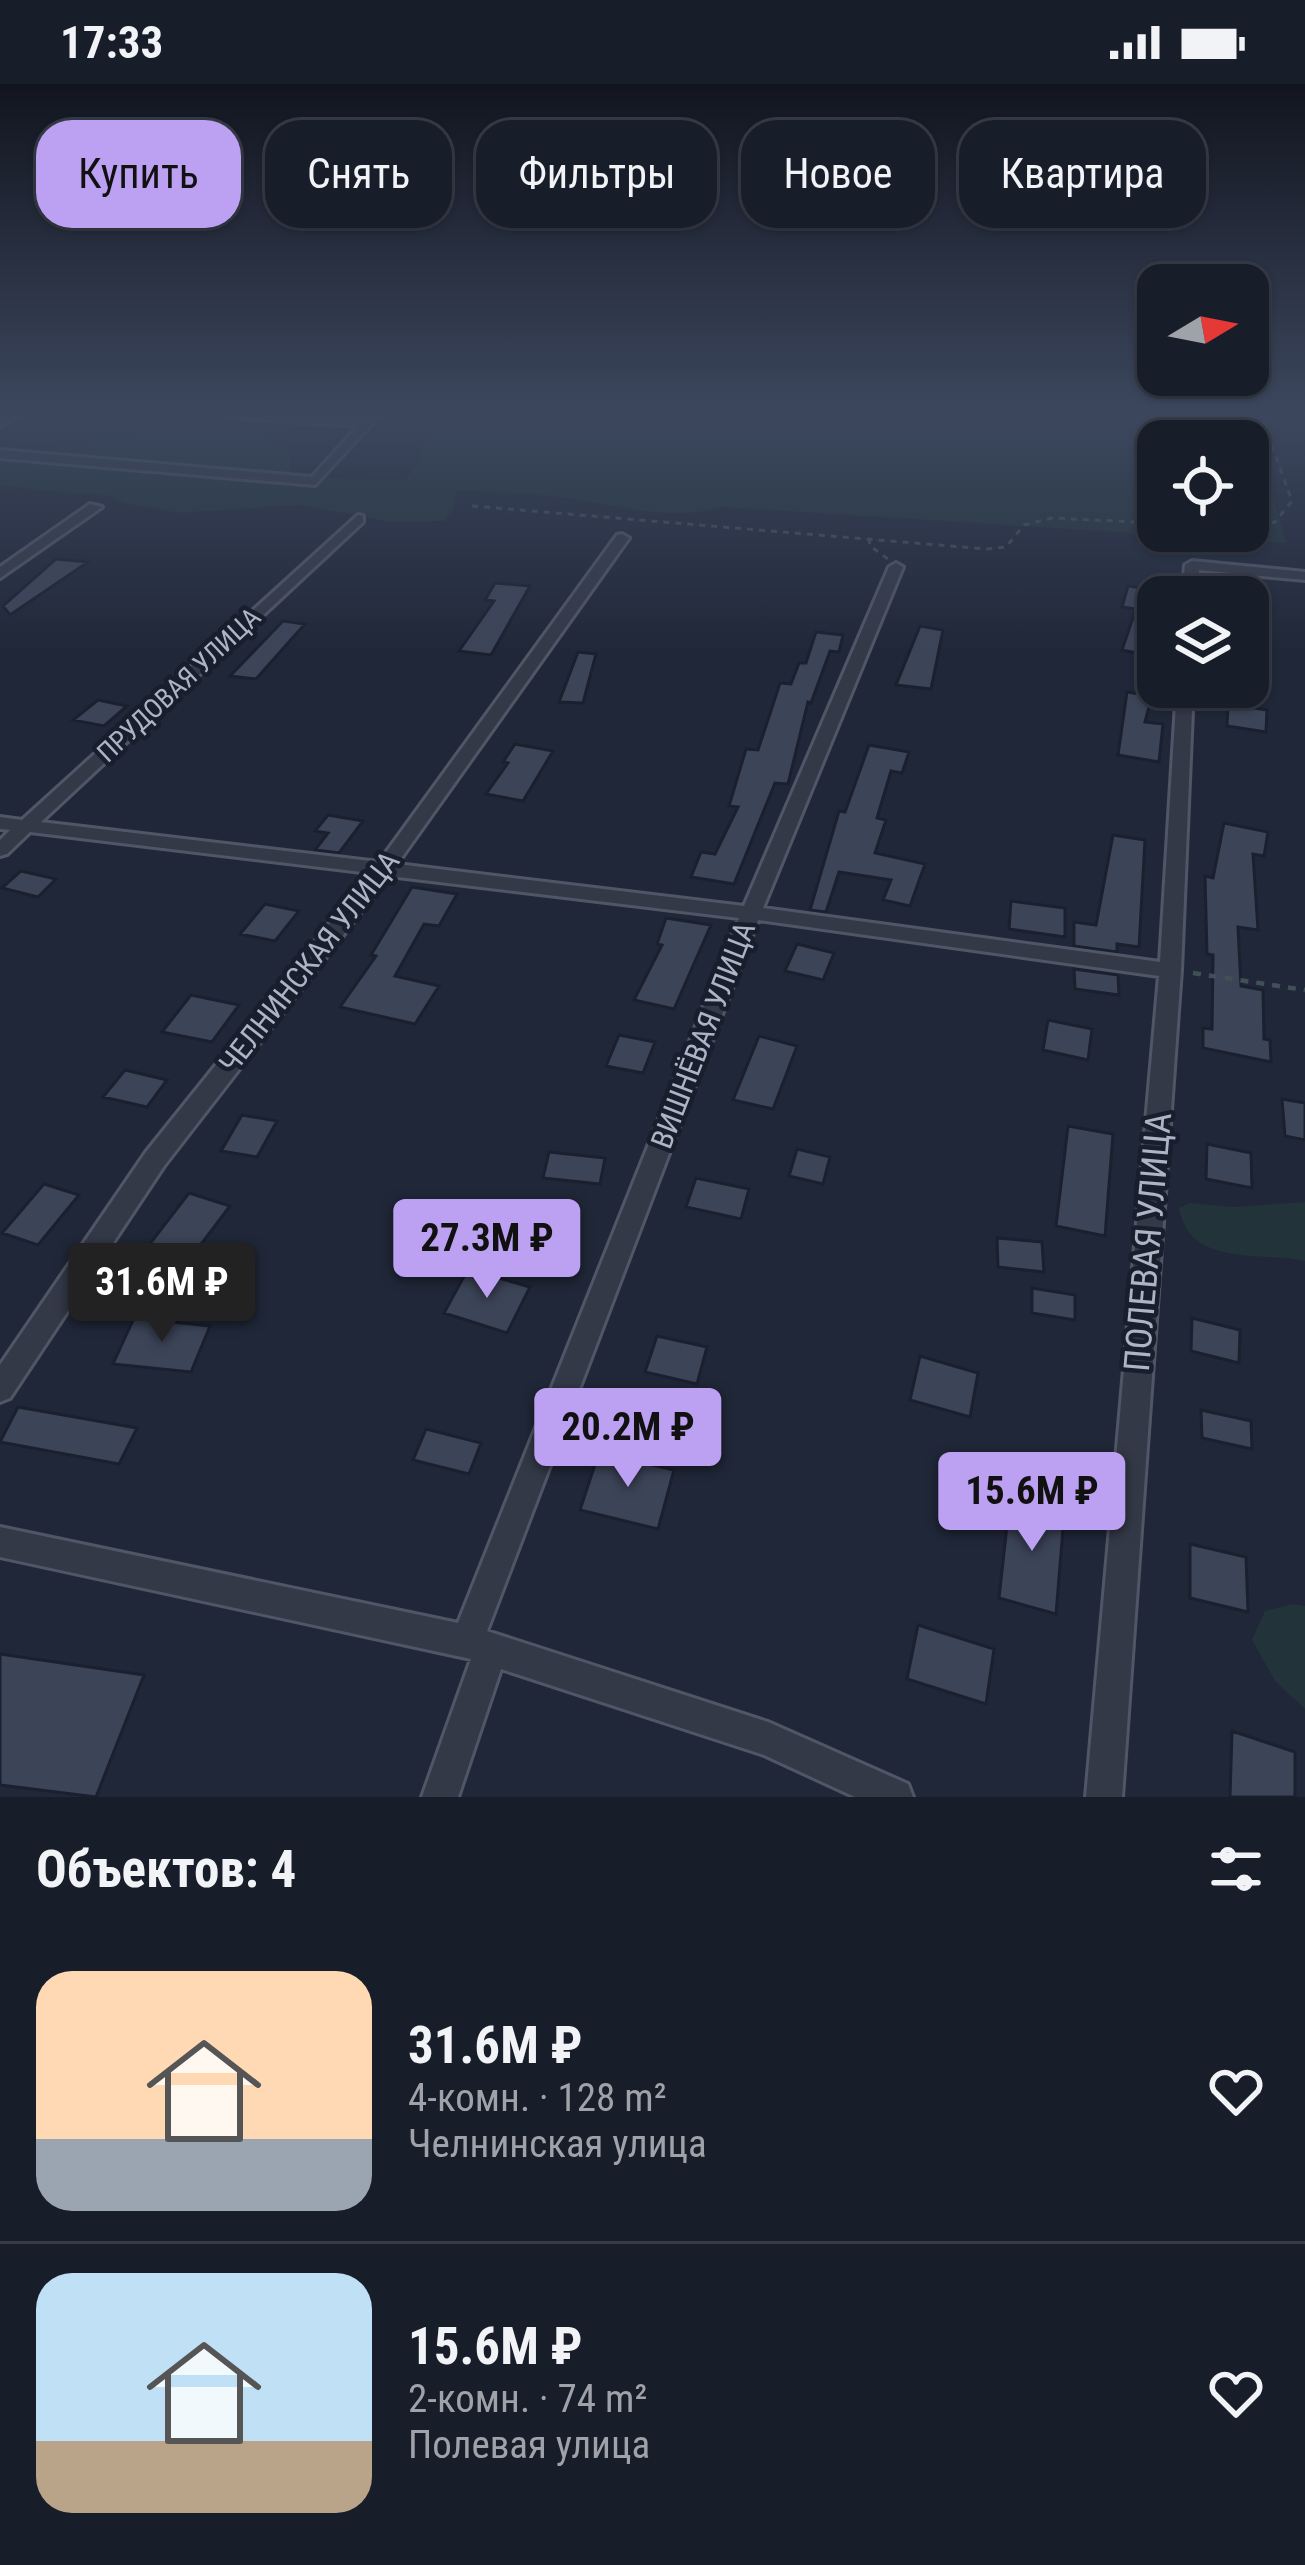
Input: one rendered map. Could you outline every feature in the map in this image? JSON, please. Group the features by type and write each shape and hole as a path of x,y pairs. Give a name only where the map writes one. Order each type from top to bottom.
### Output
{"street":[{"path":"0,574 95,507"},
{"name":"ПРУДОВАЯ УЛИЦА","path":"0,850 358,519"},
{"name":"ЧЕЛНИНСКАЯ УЛИЦА","path":"0,1389 155,1159 382,870 622,538"},
{"path":"1191,576 1192,565 1305,576"},
{"name":"ВИШНЁВАЯ УЛИЦА","path":"440,1797 479,1645 752,913 896,567"},
{"name":"ПОЛЕВАЯ УЛИЦА","path":"1103,1797 1170,970 1184,708"},
{"path":"0,823 752,913 1170,970"},
{"path":"0,1542 479,1645 768,1739 895,1797"}],"path":[{"path":"1269,525 1287,513 1292,500 1289,493"},
{"path":"472,506 987,549 1006,547 1030,522 1076,518 1137,522"},
{"path":"869,537 869,546 896,567"},
{"path":"1170,970 1305,990"}],"shaded area":[{"path":"76,493 456,493 454,508 445,521 390,522 302,505 179,513 123,503 110,496"},
{"path":"503,493 1137,493 1137,533 722,507 658,513"},
{"path":"1269,493 1271,493 1287,543 1269,542"},
{"path":"1305,1202 1305,1261 1212,1248 1186,1227 1179,1208 1190,1203 1233,1207"},
{"path":"1305,1606 1305,1709 1275,1681 1252,1640 1265,1611"}],"building":[{"path":"56,559 88,562 10,615 3,606"},
{"path":"495,583 530,586 491,655 459,651 494,601 485,600"},
{"path":"1128,586 1137,587 1137,653 1122,650 1136,609 1122,607"},
{"path":"283,621 305,624 256,679 230,676"},
{"path":"920,626 943,630 931,689 896,685"},
{"path":"816,632 843,635 839,652 830,651 808,702 788,784 775,783 734,884 691,877 701,852 715,854 738,807 729,806 746,749 758,750 780,683 791,684 799,663 806,663"},
{"path":"578,652 596,654 583,703 559,702"},
{"path":"1127,692 1137,694 1137,708 1149,708 1145,722 1163,724 1159,762 1118,755"},
{"path":"98,700 127,706 104,726 73,720"},
{"path":"1228,708 1267,710 1266,732 1227,726"},
{"path":"515,744 553,751 523,801 486,794 508,763 503,762"},
{"path":"869,745 909,752 902,773 891,771 877,818 886,820 875,853 925,864 910,906 883,900 891,880 839,872 826,912 810,910 839,811 845,812"},
{"path":"328,815 363,821 339,853 315,850 328,833 315,831"},
{"path":"1224,823 1268,832 1264,856 1253,854 1258,930 1238,927 1241,986 1263,990 1264,1039 1270,1040 1271,1062 1203,1048 1203,1028 1212,1029 1213,955 1207,954 1205,876 1213,878"},
{"path":"1113,835 1145,840 1139,947 1117,944 1117,952 1074,946 1074,922 1096,925"},
{"path":"21,871 56,879 38,897 2,888"},
{"path":"412,887 457,894 439,926 424,924 395,976 439,986 415,1024 340,1007 376,956 371,955"},
{"path":"1011,901 1065,908 1065,937 1009,929"},
{"path":"265,904 299,911 275,941 240,934"},
{"path":"666,918 711,925 674,1009 634,1000 662,945 657,944"},
{"path":"797,944 834,953 823,980 785,971"},
{"path":"1074,969 1118,975 1119,995 1075,989"},
{"path":"191,995 239,1005 212,1042 162,1032"},
{"path":"1048,1020 1092,1029 1088,1060 1043,1050"},
{"path":"619,1035 655,1042 643,1073 606,1066"},
{"path":"759,1036 797,1046 773,1109 733,1100"},
{"path":"125,1070 167,1080 147,1107 103,1097"},
{"path":"1282,1099 1305,1103 1305,1140 1285,1136"},
{"path":"242,1115 277,1121 257,1157 221,1151"},
{"path":"1068,1126 1113,1134 1105,1236 1056,1226"},
{"path":"1207,1144 1251,1153 1252,1188 1206,1179"},
{"path":"797,1149 830,1157 823,1184 789,1176"},
{"path":"549,1152 605,1158 600,1184 543,1178"},
{"path":"696,1178 749,1189 741,1219 686,1207"},
{"path":"44,1184 79,1195 38,1245 2,1233"},
{"path":"189,1193 230,1206 177,1276 135,1263"},
{"path":"997,1238 1042,1242 1044,1272 998,1267"},
{"path":"468,1269 530,1287 507,1333 444,1313"},
{"path":"1032,1288 1075,1295 1075,1320 1032,1313"},
{"path":"134,1318 210,1326 191,1372 113,1364"},
{"path":"1192,1318 1240,1330 1239,1363 1191,1351"},
{"path":"657,1336 707,1347 697,1384 645,1372"},
{"path":"920,1356 978,1373 970,1417 910,1400"},
{"path":"18,1407 137,1428 119,1464 0,1442"},
{"path":"1201,1410 1251,1421 1252,1449 1202,1438"},
{"path":"426,1429 481,1443 469,1474 413,1460"},
{"path":"599,1452 674,1470 658,1529 580,1510"},
{"path":"1011,1489 1041,1497 1040,1511 1064,1517 1056,1614 999,1598"},
{"path":"1190,1544 1246,1557 1248,1612 1190,1598"},
{"path":"918,1625 994,1649 986,1704 907,1679"},
{"path":"0,1654 144,1675 96,1797 0,1785"},
{"path":"1232,1731 1295,1752 1295,1797 1230,1797"}]}
